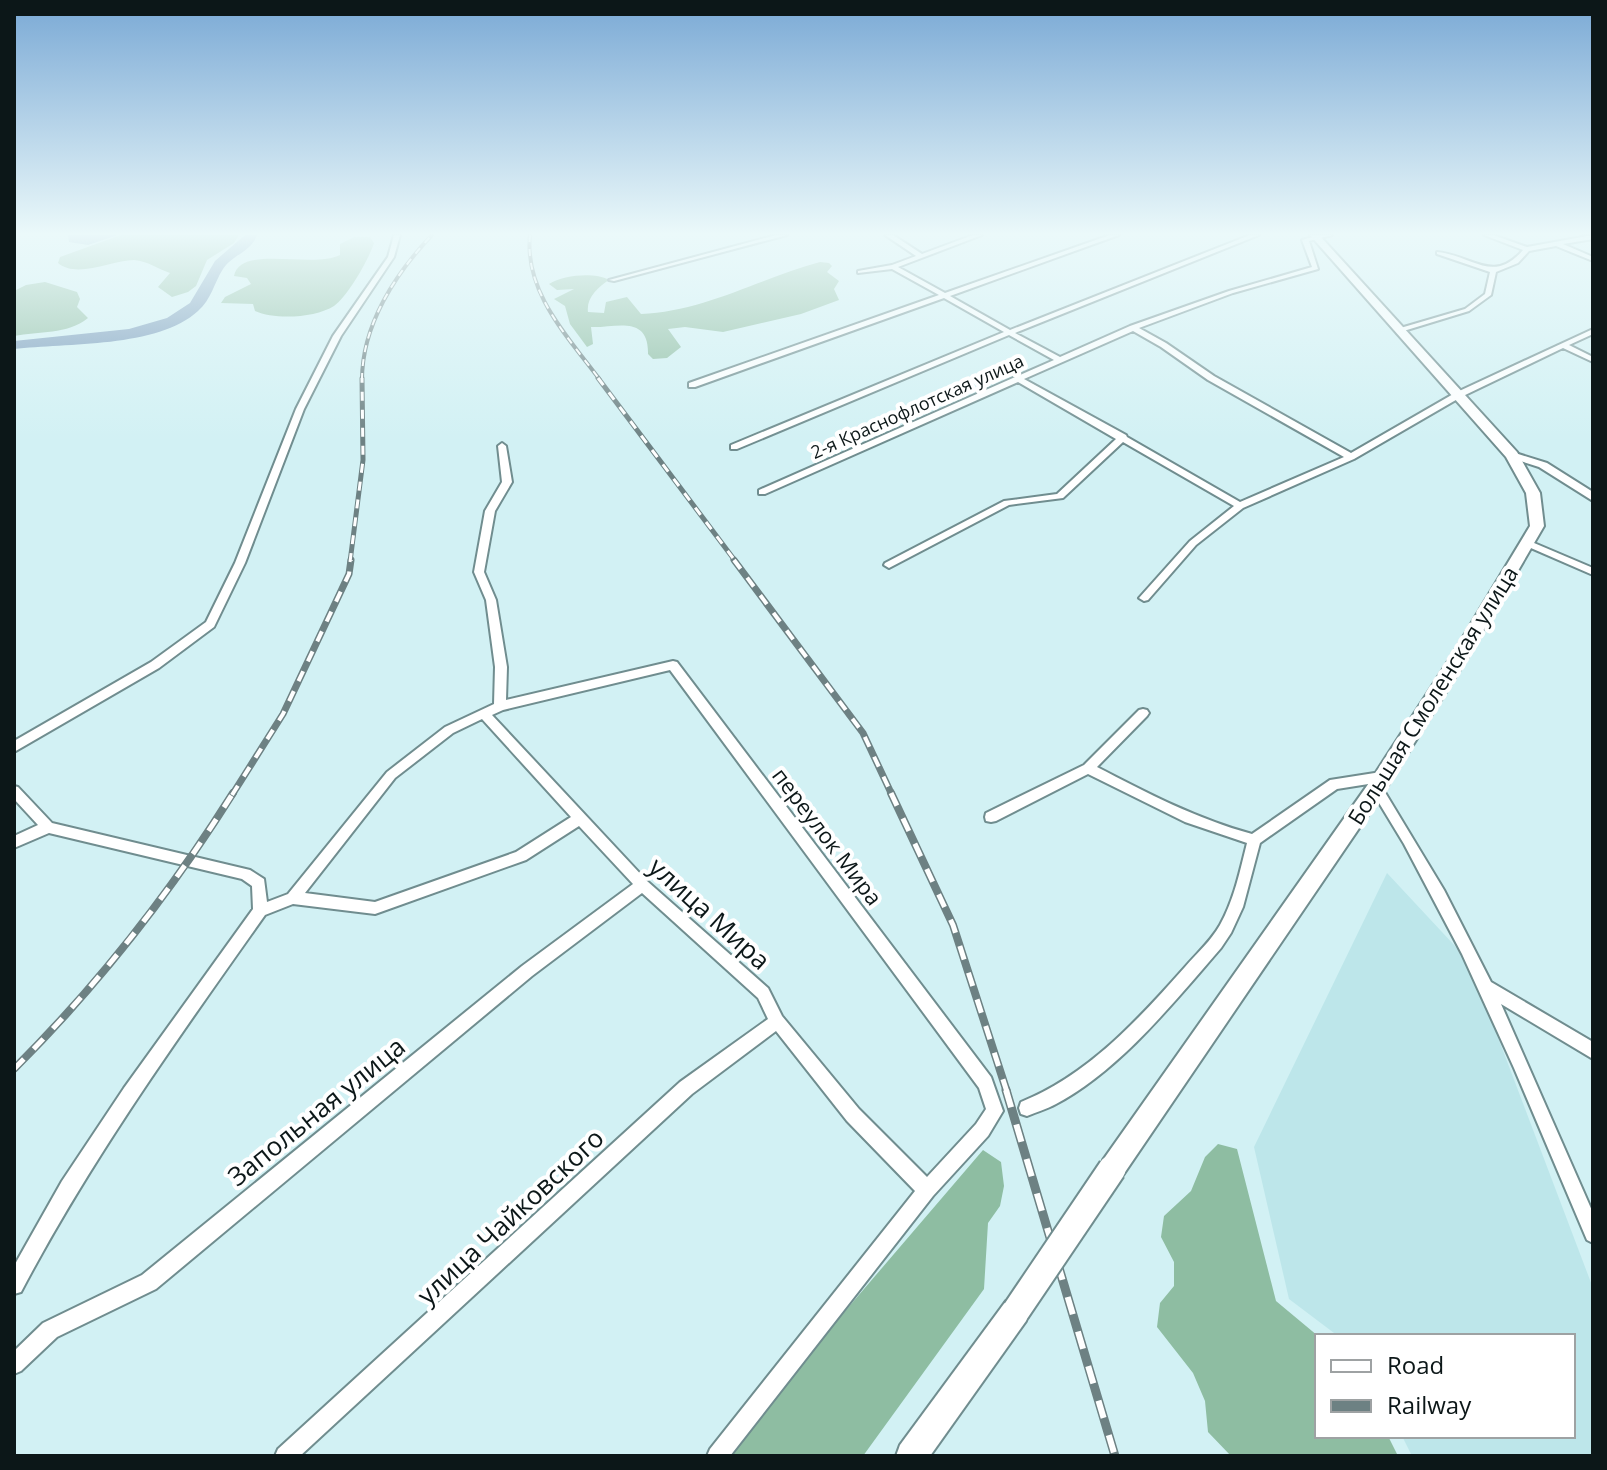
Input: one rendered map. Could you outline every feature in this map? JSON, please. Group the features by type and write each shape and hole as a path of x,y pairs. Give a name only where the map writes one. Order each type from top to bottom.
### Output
{"main road":[{"name":"Большая Смоленская улица","path":"911,1456 1016,1311 1378,782 1460,656 1537,526 1533,493 1512,455 1377,304"}],"street":[{"path":"14,747 155,665 210,624 240,563 300,409 337,336 359,304"},
{"path":"692,385 926,304"},
{"path":"957,304 1059,360"},
{"path":"734,447 1082,304"},
{"name":"2-я Краснофлотская улица","path":"762,492 1133,328 1199,304"},
{"path":"1400,331 1467,310 1476,304"},
{"path":"1133,328 1160,340 1209,377 1253,400 1276,418 1351,457"},
{"path":"1144,598 1193,543 1240,506 1351,457 1458,395 1593,331"},
{"path":"1564,346 1593,360"},
{"path":"1019,379 1240,506"},
{"path":"889,565 1007,503 1060,496 1104,451 1123,437"},
{"path":"500,706 501,667 491,600 479,572 490,511 507,482 502,446"},
{"path":"1512,455 1543,465 1593,497"},
{"path":"1527,543 1593,572"},
{"name":"переулок Мира","path":"293,898 391,775 449,730 500,706 673,665 985,1083 995,1111 982,1130 927,1190"},
{"path":"991,817 1088,768 1143,713"},
{"name":"улица Мира","path":"484,714 642,885 763,993 777,1021 853,1115 927,1190"},
{"path":"1088,768 1202,826 1254,840"},
{"path":"1027,1108 1042,1104 1080,1077 1151,1016 1226,930 1243,886 1254,840 1334,784 1378,782 1488,988 1593,1234"},
{"path":"14,791 48,827 245,874 259,883 260,911"},
{"path":"14,1285 33,1248 118,1112 260,911 293,898 375,908 521,856 579,819"},
{"path":"14,842 48,827"},
{"name":"Запольная улица","path":"14,1364 50,1330 149,1282 527,971 642,885"},
{"path":"1488,988 1593,1051"},
{"name":"улица Чайковского","path":"285,1456 686,1088 777,1021"},
{"path":"717,1456 927,1190"}],"shaded area":[{"path":"1387,873 1469,961 1593,1288 1593,1456 1412,1456 1403,1438 1575,1438 1575,1334 1335,1334 1289,1299 1254,1147"}],"green space":[{"path":"14,304 78,304 77,307 88,318 62,330 14,336"},
{"path":"240,304 336,304 326,310 284,317 255,311 253,304"},
{"path":"561,304 589,304 588,312 604,313 606,304 632,304 641,314 699,304 829,304 801,314 723,332 685,327 668,329 681,347 667,358 653,359 648,354 643,333 629,326 591,327 593,344 587,347 570,324 565,306"},
{"path":"1218,1144 1237,1149 1276,1301 1316,1334 1315,1438 1389,1438 1398,1456 1231,1456 1208,1432 1205,1401 1193,1373 1157,1327 1160,1303 1174,1286 1174,1262 1161,1237 1164,1216 1191,1191 1205,1157"},
{"path":"983,1150 1001,1162 1004,1186 1000,1206 988,1223 984,1289 863,1456 721,1456"}],"waterway":[{"path":"14,345 129,334 172,321 197,304"}],"railway":[{"path":"362,380 368,340 382,304"},
{"path":"546,304 600,380"},
{"path":"598,378 736,562"},
{"path":"350,562 363,460 362,380"},
{"path":"232,795 283,714 349,574 351,560"},
{"path":"734,560 863,733 892,795"},
{"path":"14,1069 74,1005 131,937 233,793"},
{"path":"891,793 953,925 1007,1092"},
{"path":"1006,1090 1115,1456"}]}
